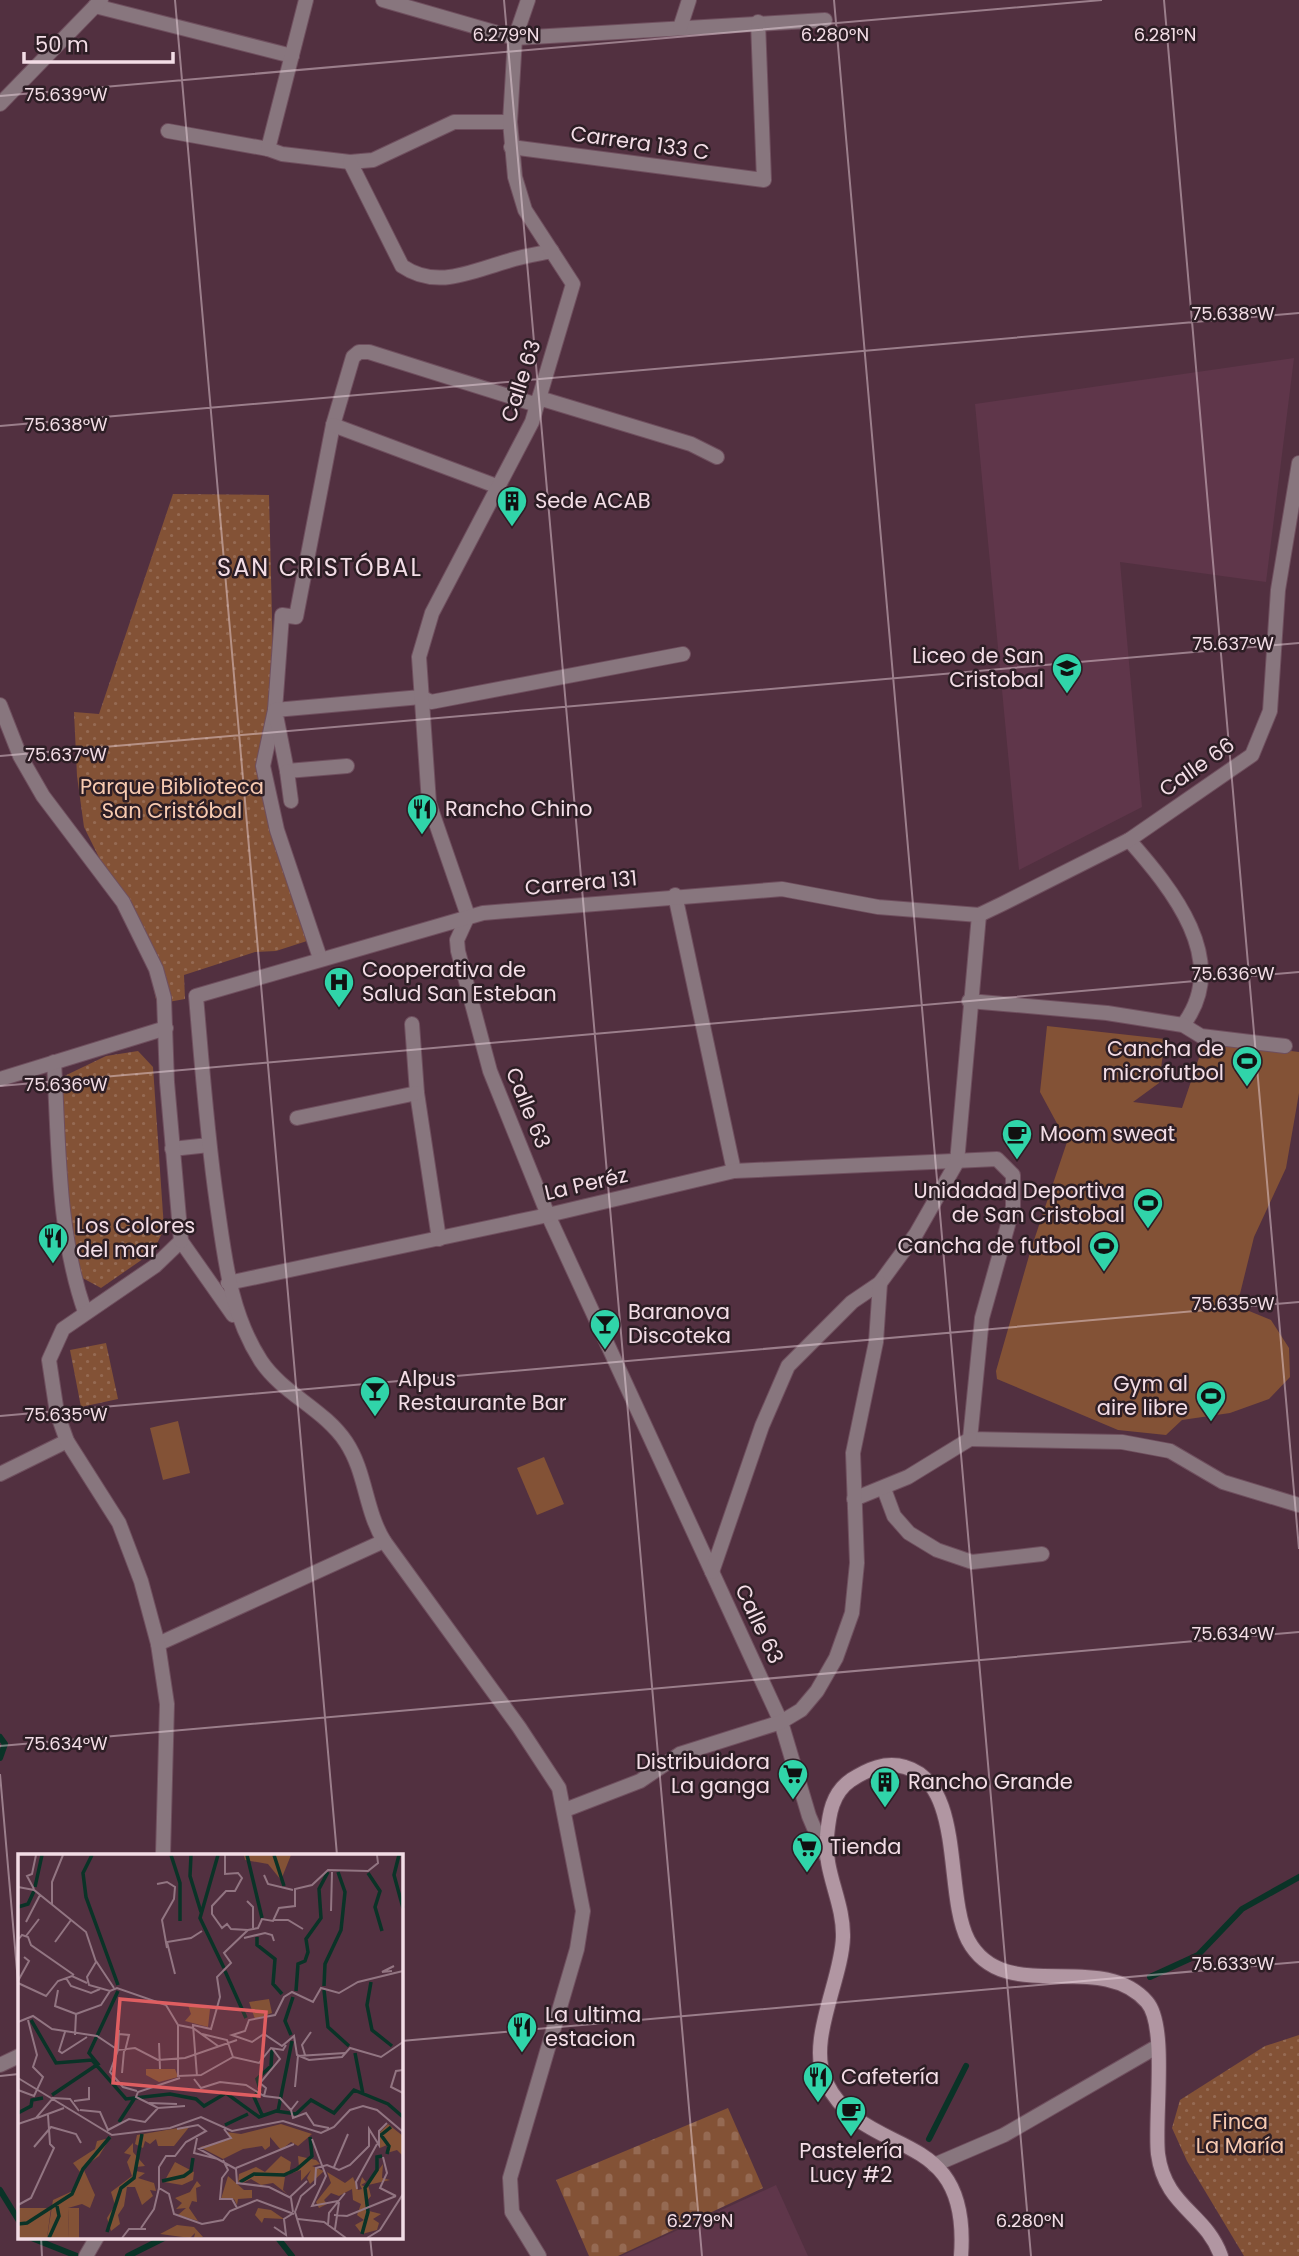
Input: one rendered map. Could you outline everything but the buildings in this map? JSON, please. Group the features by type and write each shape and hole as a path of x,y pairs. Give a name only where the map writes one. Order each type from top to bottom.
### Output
{"main road":[{"path":"961,2256 962,2222 953,2189 934,2165 839,2105 824,2079 821,2049 825,2013 838,1975 843,1938 840,1902 826,1856 834,1798 845,1784 878,1766 895,1764 914,1769 930,1781 941,1801 959,1917 970,1942 984,1961 999,1971 1060,1977 1091,1976 1122,1983 1148,2002 1155,2017 1158,2046 1156,2124 1159,2157 1166,2186 1201,2223 1221,2256"}],"street":[{"path":"268,149 306,0"},
{"path":"383,0 515,38 825,20"},
{"path":"349,162 402,266 413,274 436,280 470,274 509,260 552,251 525,210 515,177 511,147 515,38 528,0"},
{"path":"680,28 689,0"},
{"path":"0,104 97,3 292,56"},
{"name":"Carrera 133 C","path":"511,147 764,180 758,22"},
{"path":"168,131 268,149 282,154 349,162 373,160 454,122 510,122"},
{"name":"Calle 63","path":"552,251 573,284 532,422 432,613 419,657 429,803 468,916 457,940 469,996 490,1070 548,1215 781,1722 809,1816 826,1856"},
{"path":"320,958 277,830 263,766 275,710 282,615 296,617 333,425 353,357 359,352 538,401 691,444 717,457"},
{"path":"333,425 499,487"},
{"name":"Calle 66","path":"979,915 1129,839 1252,755 1270,711 1278,590 1299,463"},
{"path":"275,710 421,696 431,702 683,653"},
{"path":"0,705 20,756 43,796 122,902 156,970 164,999 172,1149 181,1241 263,1364 345,1440 356,1460 374,1525 519,1727 559,1788 579,1877 583,1910 573,1962 510,2178 512,2212 539,2256"},
{"path":"275,710 291,801"},
{"path":"287,771 347,766"},
{"path":"1129,839 1164,879 1181,905 1198,944 1200,980 1194,1011 1183,1025"},
{"name":"Carrera 131","path":"209,1145 196,996 320,958 468,916 675,895 782,889 878,907 979,915"},
{"path":"675,895 734,1171"},
{"path":"712,1572 762,1426 788,1366 852,1302 880,1283 916,1234 957,1162 969,1001 979,915"},
{"path":"969,1001 1107,1013 1183,1025 1201,1036 1285,1046"},
{"path":"412,1024 417,1093 439,1239"},
{"path":"0,1079 166,1028"},
{"path":"54,1062 63,1213 70,1270 85,1312"},
{"path":"297,1118 417,1093"},
{"path":"172,1149 209,1145 228,1283 247,1337"},
{"name":"La Peréz","path":"228,1283 548,1215 734,1171 997,1159 1013,1175 1013,1206 982,1318 970,1439"},
{"path":"163,1854 167,1704 158,1644 141,1581 120,1522 67,1441 57,1413 48,1360 63,1329 155,1266 172,1253 181,1241"},
{"path":"565,1810 640,1781 680,1754 781,1722 800,1710 817,1691 836,1658 852,1613 857,1563 853,1453 876,1342 880,1283"},
{"path":"853,1499 884,1489 908,1477 970,1439 1122,1443 1170,1451 1223,1482 1299,1505"},
{"path":"0,1475 67,1441"},
{"path":"884,1489 894,1516 909,1533 937,1550 972,1562 1042,1554"},
{"path":"158,1644 384,1541"},
{"path":"934,2165 1004,2135 1158,2046"},
{"path":"0,2065 18,2056"}],"shaded area":[{"name":"Liceo de San Cristobal","path":"1294,358 1266,582 1120,562 1142,807 1019,870 975,404"},
{"path":"776,2185 808,2256 621,2256"}],"green space":[{"name":"Parque Biblioteca San Cristóbal","path":"173,494 269,495 274,698 258,765 273,833 307,941 276,951 255,952 184,975 185,999 157,1004 141,930 119,898 84,827 77,776 74,712 99,714"},
{"name":"Unidadad Deportiva de San Cristobal","path":"1047,1026 1165,1039 1159,1083 1133,1102 1182,1108 1205,1040 1299,1052 1299,1093 1286,1168 1254,1237 1237,1306 1271,1320 1289,1348 1290,1377 1269,1399 1230,1413 1182,1420 1166,1435 1118,1430 997,1379 996,1371 1031,1249 1067,1142 1040,1092"},
{"path":"138,1051 153,1067 164,1229 153,1252 101,1288 77,1275 56,1080 106,1056"},
{"path":"106,1343 118,1399 81,1407 70,1350"},
{"path":"178,1421 190,1473 163,1480 150,1428"},
{"path":"544,1457 564,1504 537,1515 517,1468"},
{"name":"Finca La María","path":"1299,2035 1299,2256 1244,2256 1187,2161 1172,2128 1180,2100 1265,2046"},
{"path":"728,2108 763,2188 618,2256 589,2256 556,2180"}],"waterway":[{"path":"0,1737 5,1744 0,1758"},
{"path":"1150,1977 1198,1955 1242,1909 1299,1877"},
{"path":"929,2139 966,2066"},
{"path":"0,2190 18,2219"},
{"path":"32,2238 77,2256"},
{"path":"128,2256 164,2238"},
{"path":"278,2238 292,2256"}],"place":[{"name":"Sede ACAB","path":"512,528"},
{"name":"Liceo de San Cristobal","path":"1067,695"},
{"name":"Rancho Chino","path":"422,836"},
{"name":"Cooperativa de Salud San Esteban","path":"339,1009"},
{"name":"Cancha de microfutbol","path":"1247,1088"},
{"name":"Moom sweat","path":"1017,1161"},
{"name":"Unidadad Deportiva de San Cristobal","path":"1148,1230"},
{"name":"Los Colores del mar","path":"53,1265"},
{"name":"Cancha de futbol","path":"1104,1273"},
{"name":"Baranova Discoteka","path":"605,1351"},
{"name":"Alpus Restaurante Bar","path":"375,1418"},
{"name":"Gym al aire libre","path":"1211,1423"},
{"name":"Distribuidora La ganga","path":"793,1801"},
{"name":"Rancho Grande","path":"885,1809"},
{"name":"Tienda","path":"807,1874"},
{"name":"La ultima estacion","path":"522,2054"},
{"name":"Cafetería","path":"818,2104"},
{"name":"Pastelería Lucy #2","path":"851,2138"}],"district":[{"name":"SAN CRISTÓBAL","path":"320,568"}]}
